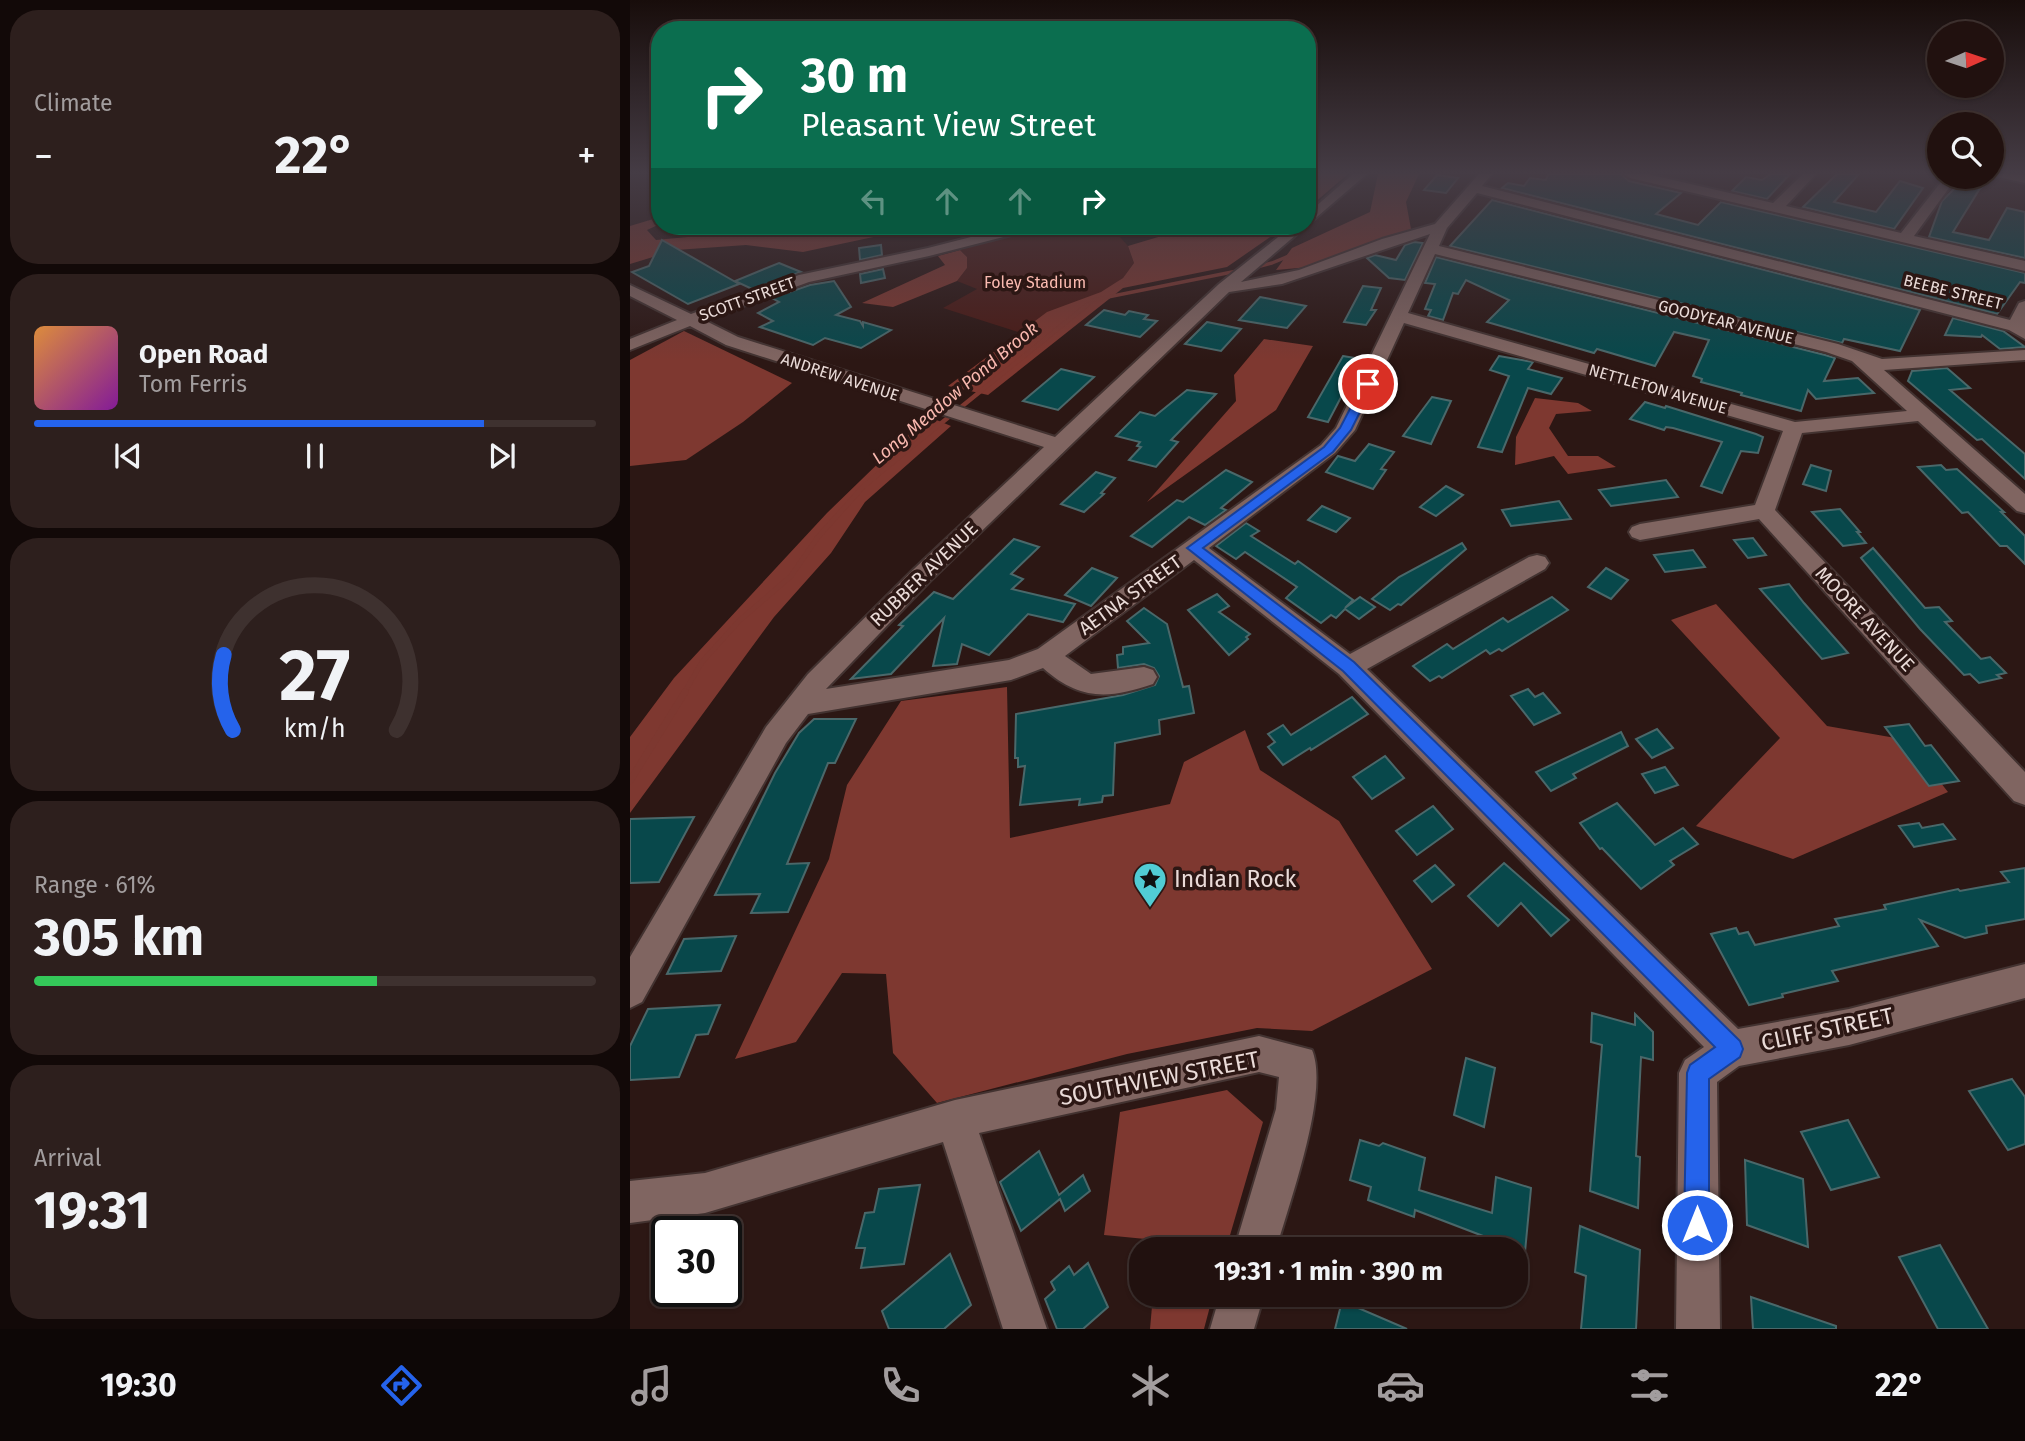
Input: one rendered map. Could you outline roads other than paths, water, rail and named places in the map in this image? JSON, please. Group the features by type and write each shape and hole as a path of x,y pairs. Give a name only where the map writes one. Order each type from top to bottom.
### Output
{"street":[{"name":"SCOTT STREET","path":"630,345 805,278 991,236"},
{"name":"RUBBER AVENUE","path":"630,990 752,775 799,704 889,607 1058,445 1229,284 1288,236"},
{"path":"1229,284 1242,289 1275,282 1412,236"},
{"name":"AETNA STREET","path":"799,704 1012,670 1047,656 1328,449 1345,430 1436,236"},
{"name":"BEEBE STREET","path":"1679,236 2020,330"},
{"path":"1896,236 2025,266"},
{"name":"GOODYEAR AVENUE","path":"1430,248 1881,365 2025,355"},
{"name":"ANDREW AVENUE","path":"630,290 732,341 1058,445"},
{"path":"2020,330 2025,306"},
{"name":"NETTLETON AVENUE","path":"1399,316 1794,428 1920,415"},
{"path":"1858,357 2025,506"},
{"path":"1640,532 1764,511 1794,428"},
{"name":"MOORE AVENUE","path":"1764,511 2025,792"},
{"path":"1194,548 1348,667 1732,1049 1698,1073 1698,1329"},
{"path":"1348,667 1537,563"},
{"path":"1047,656 1082,684 1104,685 1144,677"},
{"name":"CLIFF STREET","path":"1732,1049 1849,1027 2025,981"},
{"name":"SOUTHVIEW STREET","path":"955,1119 1259,1054 1299,1063 1295,1109 1259,1237"},
{"path":"630,1202 705,1193 955,1119 1025,1329"},
{"path":"1232,1329 1238,1307"}],"waterway":[{"name":"Long Meadow Pond Brook","path":"1253,268 1337,236"},
{"name":"Long Meadow Pond Brook","path":"1085,307 1093,300 1242,270"},
{"name":"Long Meadow Pond Brook","path":"876,476 1087,305"},
{"name":"Long Meadow Pond Brook","path":"684,693 702,662 739,621 791,576 818,537 878,474"},
{"name":"Long Meadow Pond Brook","path":"630,781 685,692"}],"place":[{"name":"Indian Rock","path":"1150,909"}],"park label":[{"name":"Foley Stadium","path":"1035,282"}]}
